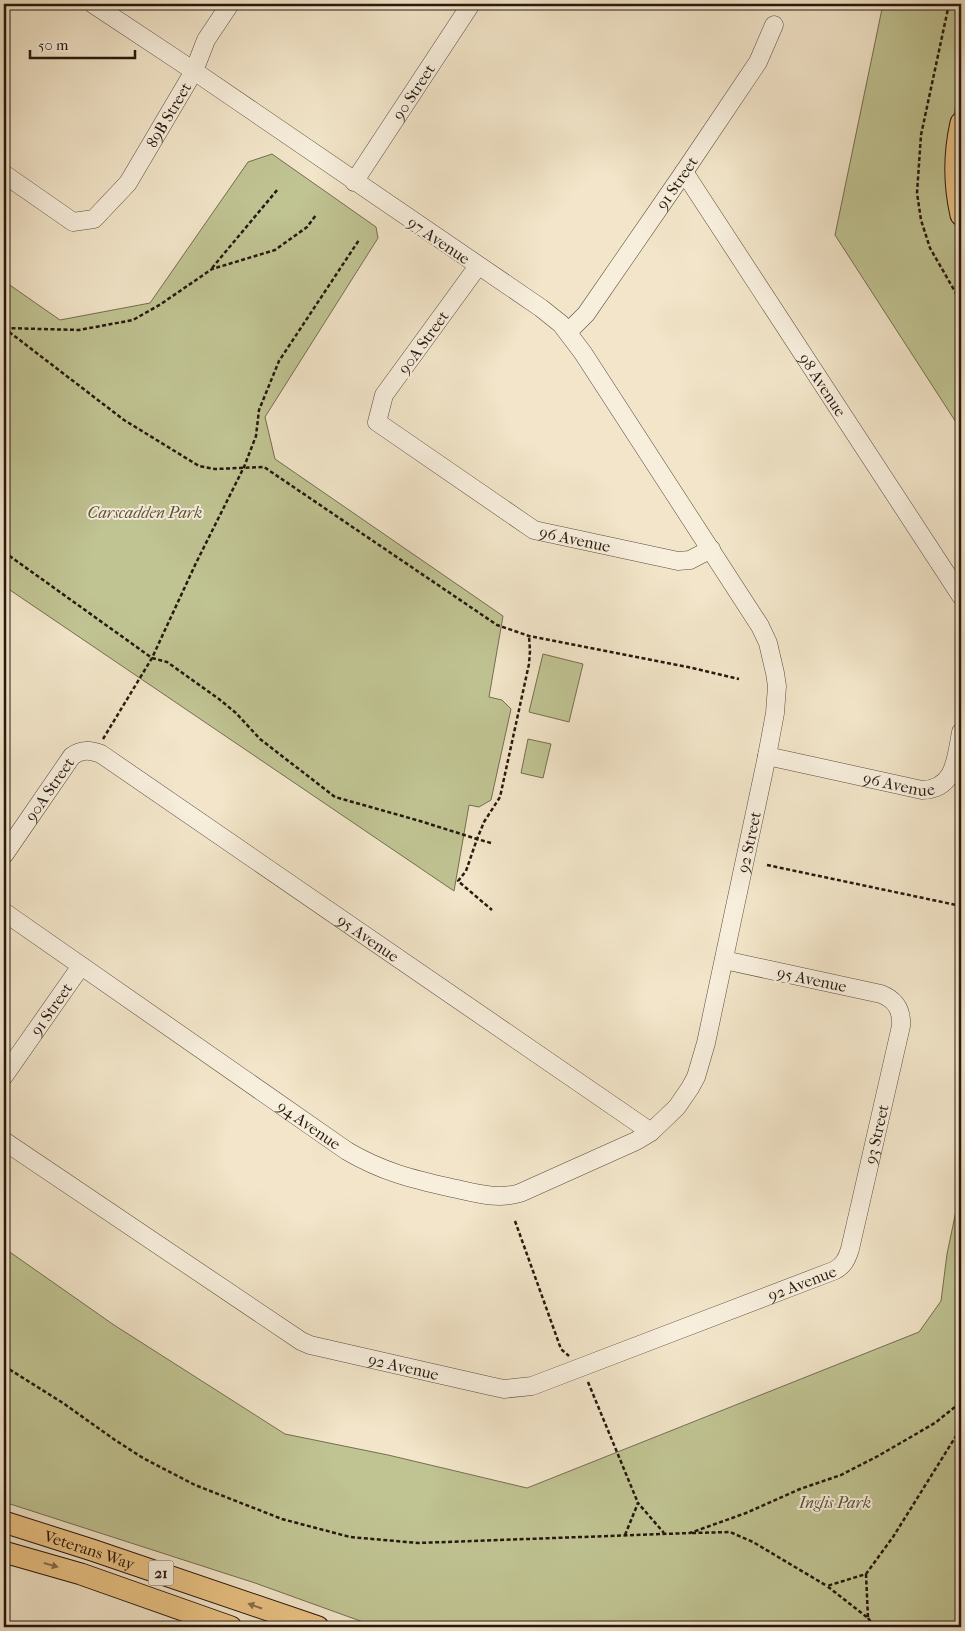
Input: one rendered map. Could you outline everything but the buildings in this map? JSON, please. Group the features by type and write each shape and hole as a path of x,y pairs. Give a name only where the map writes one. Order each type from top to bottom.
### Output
{"main road":[{"path":"961,123 958,134 955,180 961,215"},
{"name":"Veterans Way","path":"4,1522 318,1627"},
{"name":"Veterans Way","path":"4,1552 81,1574 231,1627"}],"street":[{"name":"97 Avenue","path":"93,4 553,317 568,332 583,352 712,549"},
{"name":"89B Street","path":"4,174 72,222 94,220 128,183 194,71 206,40 230,4"},
{"name":"90 Street","path":"354,182 471,4"},
{"name":"91 Street","path":"568,332 586,314 758,62 774,25"},
{"name":"98 Avenue","path":"684,172 961,596"},
{"name":"90A Street","path":"378,422 384,395 478,266"},
{"name":"96 Avenue","path":"378,422 534,530 678,561 690,560 712,549"},
{"name":"92 Street","path":"652,1132 676,1107 690,1088 696,1077 706,1044 768,756 776,700 777,686 768,643 760,626 712,549"},
{"name":"96 Avenue","path":"768,756 922,790 936,788 950,775 954,766 961,732"},
{"name":"90A Street","path":"4,855 72,756 88,751"},
{"name":"95 Avenue","path":"88,751 101,754 652,1132"},
{"name":"94 Avenue","path":"4,912 347,1150 374,1166 400,1176 488,1196 512,1196 652,1132"},
{"name":"95 Avenue","path":"724,960 882,994 888,996 896,1004"},
{"name":"91 Street","path":"4,1076 81,966"},
{"name":"93 Street","path":"842,1265 850,1249 901,1026 900,1010 896,1004"},
{"name":"92 Avenue","path":"4,1140 300,1341 504,1389 525,1388 582,1368 834,1271 842,1265"}],"path":[{"path":"949,4 921,135 917,193 921,220 930,248 961,302"},
{"path":"4,328 78,330 133,320 212,269 278,189"},
{"path":"212,269 275,250 307,227 316,215"},
{"path":"88,751 143,674 152,658 196,563 244,467 256,436 260,410 279,361 359,240"},
{"path":"4,328 124,420 199,466 215,469 264,467 497,625 529,636 688,667 739,679"},
{"path":"4,552 152,658 167,662 219,699 236,713 260,739 335,797 491,843"},
{"path":"492,910 458,881 466,871 484,822 500,797 529,664 529,636"},
{"path":"767,865 961,906"},
{"path":"515,1221 561,1349 582,1368 638,1503 664,1533"},
{"path":"4,1366 63,1402 143,1458 195,1485 282,1519 350,1537 418,1543 730,1532 753,1542 827,1586 868,1618 875,1627"},
{"path":"690,1533 746,1513 856,1467 935,1423 961,1402"},
{"path":"827,1586 866,1574 893,1537 961,1428"},
{"path":"625,1535 638,1503"},
{"path":"866,1574 868,1618"}],"green space":[{"path":"883,4 961,4 961,78 946,157 957,222 961,231 961,430 835,235"},
{"name":"Carscadden Park","path":"272,154 376,227 378,238 265,417 275,459 503,616 489,697 502,700 511,709 491,800 479,807 469,805 454,891 4,586 4,281 60,320 150,303 248,162"},
{"path":"543,654 583,664 569,722 529,712"},
{"path":"528,739 551,744 543,778 521,773"},
{"name":"Inglis Park","path":"961,1187 961,1627 377,1627 255,1583 4,1502 4,1248 114,1325 285,1434 388,1455 527,1488 919,1332 941,1301 947,1254"}]}
